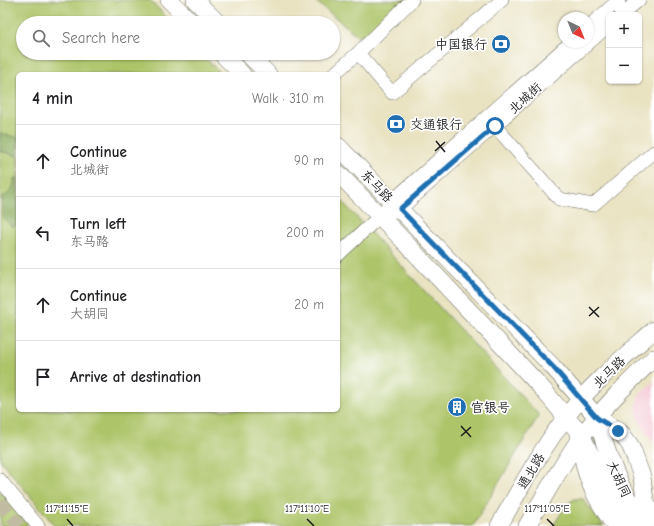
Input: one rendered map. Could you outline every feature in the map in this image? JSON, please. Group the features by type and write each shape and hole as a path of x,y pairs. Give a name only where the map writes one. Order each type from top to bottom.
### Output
{"main road":[{"path":"169,0 185,16"},
{"path":"195,0 211,16"},
{"path":"228,60 240,72"},
{"path":"254,60 266,72"},
{"name":"东马路","path":"340,148 553,367 597,418"},
{"name":"东马路","path":"340,175 535,380 582,436"},
{"name":"北马路","path":"566,417 620,361 654,330"},
{"name":"北马路","path":"582,436 620,390 654,358"},
{"name":"通北路","path":"499,526 544,448 566,417"},
{"name":"大胡同","path":"597,418 622,434 630,444 642,478 645,500 642,522"},
{"name":"大胡同","path":"597,418 610,462 621,486 642,522"},
{"name":"通北路","path":"526,526 560,468 582,436"},
{"name":"大胡同","path":"582,436 602,480 642,522"},
{"name":"大胡同","path":"582,436 582,451 587,478 592,490 615,526"}],"street":[{"path":"336,72 412,0"},
{"path":"358,53 392,92 502,0"},
{"path":"594,22 619,0"},
{"path":"625,12 639,0"},
{"name":"北城街","path":"380,216 495,126 606,28"},
{"name":"北城街","path":"396,205 565,48"},
{"path":"495,126 559,199 593,206 654,152"},
{"path":"340,253 380,216"},
{"path":"0,480 38,526"}],"shaded area":[{"path":"654,381 654,443 638,418 636,408 639,394"}],"green space":[{"path":"0,0 150,0 165,16 16,16 16,60 208,60 219,72 16,72 16,412 340,412 340,199 539,415 473,526 55,526 0,460"},
{"path":"314,0 410,0 365,42 340,21 340,16 333,16"},
{"path":"0,133 16,137 16,155 0,151"},
{"path":"16,178 16,225 12,227 3,217 2,197 13,188 14,179"},
{"path":"0,491 29,526 0,526"},
{"path":"575,499 583,499 604,526 553,526 567,504"}],"tunnel":[{"path":"0,502 19,526"}],"place":[{"name":"中国银行","path":"501,44"},
{"name":"交通银行","path":"396,124"},
{"name":"官银号","path":"457,407"}],"route":[{"path":"495,126 400,209 553,367 597,418 618,431"}]}
